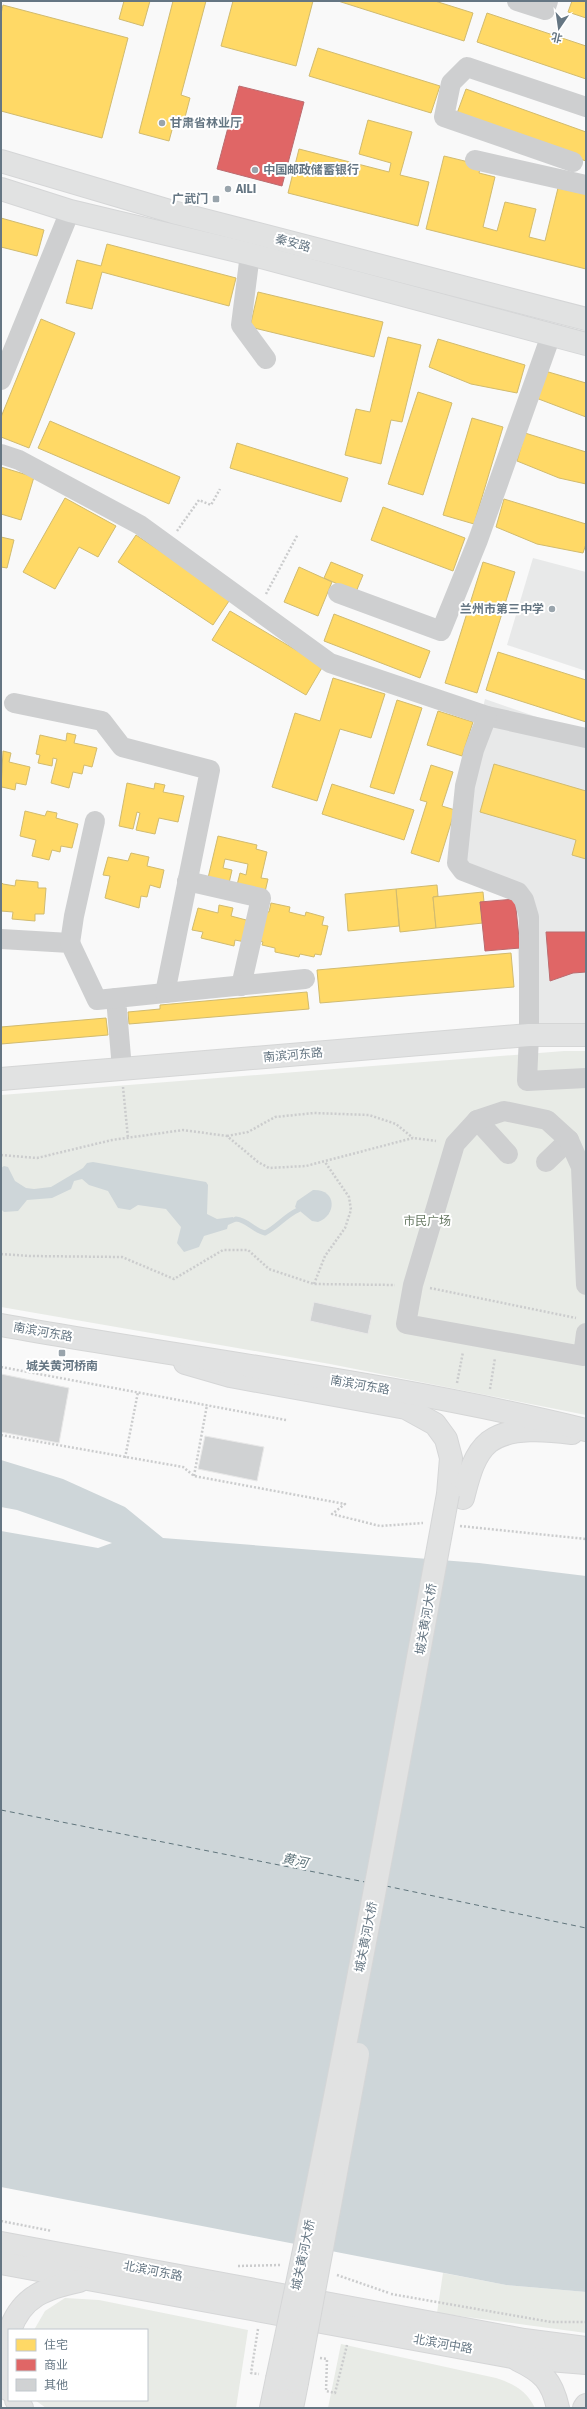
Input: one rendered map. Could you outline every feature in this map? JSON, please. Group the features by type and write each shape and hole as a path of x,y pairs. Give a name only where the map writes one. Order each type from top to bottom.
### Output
{"main road":[{"name":"秦安路","path":"1,161 174,212 586,319"},
{"name":"秦安路","path":"1,189 70,211 250,254 586,344"},
{"name":"南滨河东路","path":"1,1079 530,1035 586,1035"},
{"name":"南滨河东路","path":"1,1324 131,1348 344,1382 531,1417 586,1430"},
{"name":"南滨河东路","path":"131,1348 230,1376 406,1408 435,1424 446,1439 451,1458 456,1496"},
{"path":"456,1496 476,1458 489,1442 505,1435 523,1432 556,1431 586,1435"},
{"name":"城关黄河大桥","path":"278,2377 302,2353 310,2267 456,1496"},
{"name":"北滨河东路","path":"1,2242 68,2255 302,2309"},
{"path":"5,2266 33,2257 68,2255"},
{"name":"北滨河东路","path":"5,2266 89,2279 261,2311 302,2309"},
{"name":"城关黄河大桥","path":"278,2377 310,2267"},
{"path":"10,2329 16,2314 37,2295 50,2288 89,2279"},
{"name":"北滨河中路","path":"302,2309 351,2327 512,2357 586,2363"},
{"name":"北滨河中路","path":"302,2309 560,2346 586,2348"},
{"path":"8,2345 6,2363 8,2382"},
{"path":"560,2346 586,2363"},
{"path":"512,2357 536,2369 549,2381 558,2408"},
{"path":"271,2408 278,2377"},
{"path":"278,2377 292,2408"},
{"path":"1,2378 8,2389"},
{"path":"1,2402 5,2408"}],"street":[{"path":"517,1 545,10 548,1"},
{"path":"573,162 444,117 451,83 467,67 586,107"},
{"path":"475,160 586,185"},
{"path":"1,380 70,211"},
{"path":"250,254 241,325 266,359"},
{"path":"338,593 441,631 478,540 551,335"},
{"path":"1,454 19,460 140,525 330,662 487,716 586,738"},
{"path":"14,703 102,721 122,747 210,770 164,993"},
{"path":"487,716 474,750 465,786 457,863 463,871 518,892 524,900 529,917 530,1035 527,1081 586,1078"},
{"path":"95,821 74,916 70,943 97,1000 305,979"},
{"path":"187,881 261,898 241,986"},
{"path":"1,939 70,943"},
{"path":"116,998 122,1069"},
{"path":"582,1326 583,1356 466,1333 406,1324 413,1285 455,1144 477,1120 504,1110 547,1120 569,1140 581,1167 586,1285"},
{"path":"477,1120 508,1154"},
{"path":"546,1162 569,1140"}],"path":[{"path":"168,545 199,500 211,505 220,489"},
{"path":"257,608 278,575 298,534"},
{"path":"122,1069 128,1138"},
{"path":"1,1155 37,1158 128,1138 183,1130 227,1136 248,1132 274,1116 314,1113 369,1115 396,1124 413,1138"},
{"path":"227,1136 258,1162 269,1168 306,1166 413,1138 455,1144"},
{"path":"314,1284 324,1256 345,1228 351,1210 350,1198 324,1162"},
{"path":"1,1254 30,1256 122,1257 174,1279 223,1250 248,1250 269,1269 314,1284 413,1285 582,1326"},
{"path":"456,1389 466,1333"},
{"path":"488,1395 498,1339"},
{"path":"1,1367 286,1420"},
{"path":"126,1458 138,1392"},
{"path":"194,1476 207,1405"},
{"path":"1,1435 183,1468 194,1476 345,1504 332,1514 380,1526 430,1524"},
{"path":"452,1525 586,1539"},
{"path":"232,2266 310,2267 389,2294"},
{"path":"261,2311 251,2373 278,2377"},
{"path":"302,2353 326,2360 326,2391 335,2393 351,2327"}],"shaded area":[{"name":"兰州市第三中学","path":"533,558 586,572 586,671 507,645"},
{"path":"485,699 586,734 586,1033 522,1028 515,900 451,865 462,800"}],"green space":[{"name":"市民广场","path":"564,1051 586,1051 586,1415 330,1364 1,1307 1,1095"},
{"path":"443,2273 506,2285 586,2292 586,2333 437,2313"},
{"path":"65,2298 99,2300 248,2330 236,2408 46,2408 36,2401 148,2401 148,2329 35,2329 45,2311"},
{"path":"341,2344 496,2378 519,2388 528,2397 535,2408 328,2408"}],"water":[{"path":"93,1162 206,1182 208,1185 207,1214 217,1219 233,1217 237,1221 228,1225 227,1229 204,1236 199,1247 184,1252 177,1243 181,1227 166,1209 138,1205 130,1210 118,1208 108,1191 89,1185 82,1179 74,1181 71,1189 52,1198 27,1200 18,1211 4,1212 1,1209 1,1168 4,1166 8,1167 15,1181 26,1188 34,1189 51,1187 83,1168 87,1163"},
{"path":"313,1190 321,1191 327,1194 332,1203 329,1214 318,1222 312,1221 295,1207 297,1201"},
{"name":"黄河","path":"1,1460 63,1479 125,1507 163,1538 479,1563 586,1576 586,2292 506,2285 1,2187 1,1531 98,1548 112,1543 17,1510 1,1507"}],"building: 住宅":[{"path":"124,1 150,1 143,26 119,19"},
{"path":"173,1 206,1 181,95 190,98 184,121 175,119 169,141 139,133"},
{"path":"233,1 313,1 296,66 221,46"},
{"path":"338,1 435,1 473,13 464,41"},
{"path":"572,1 586,1 586,18 568,12"},
{"path":"3,5 128,38 102,138 1,111 1,14"},
{"path":"487,13 586,46 586,79 477,42"},
{"path":"318,48 440,86 431,113 309,76"},
{"path":"466,89 586,132 586,161 456,116"},
{"path":"368,120 412,132 400,175 429,182 418,226 288,193 299,149 389,172 391,163 359,154"},
{"path":"444,156 481,165 479,173 495,177 483,227 497,231 505,202 536,209 529,237 545,241 558,188 586,194 586,269 426,229"},
{"path":"1,218 44,230 37,256 1,247"},
{"path":"107,244 236,278 229,306 102,272 92,309 66,303 77,260 101,266"},
{"path":"258,292 383,322 374,357 250,327"},
{"path":"41,319 75,333 29,448 1,437 1,417"},
{"path":"388,337 421,345 402,422 391,420 381,464 345,455 356,409 370,412"},
{"path":"438,339 525,365 517,393 471,384 429,367"},
{"path":"545,371 586,383 586,417 536,398"},
{"path":"418,392 452,403 423,495 388,484"},
{"path":"472,418 503,427 474,524 443,515"},
{"path":"50,421 180,477 169,504 38,448"},
{"path":"525,433 586,452 586,484 559,478 517,461"},
{"path":"237,443 348,478 341,502 230,468"},
{"path":"1,467 34,477 21,520 1,514"},
{"path":"65,498 116,526 98,557 79,547 55,589 23,572"},
{"path":"504,499 586,524 586,544 583,553 537,544 496,527"},
{"path":"383,507 465,538 453,571 371,540"},
{"path":"136,535 231,598 213,625 118,562"},
{"path":"1,537 14,540 7,568 1,567"},
{"path":"331,562 363,575 356,592 324,578"},
{"path":"483,562 515,572 477,693 445,683"},
{"path":"299,567 332,582 318,616 284,602"},
{"path":"230,611 323,666 306,695 212,640"},
{"path":"334,614 430,651 420,678 324,641"},
{"path":"498,652 586,680 586,722 486,690"},
{"path":"333,678 385,694 371,738 340,729 317,801 272,787 295,713 320,721"},
{"path":"397,700 422,708 394,794 370,787"},
{"path":"438,711 473,722 462,756 427,745"},
{"path":"67,733 76,735 74,743 97,748 92,767 84,765 82,774 73,772 69,788 51,783 57,759 53,758 52,766 38,763 40,755 36,754 40,735 66,741"},
{"path":"3,751 11,753 9,762 30,767 26,785 16,783 15,790 2,787 1,789"},
{"path":"494,764 586,791 586,859 572,855 576,840 480,812"},
{"path":"431,765 453,772 442,806 455,810 439,862 411,853 427,802 420,800"},
{"path":"127,783 154,789 155,783 165,785 163,792 184,796 178,822 159,818 155,834 136,830 140,813 137,812 133,829 119,826"},
{"path":"332,784 414,810 404,840 322,814"},
{"path":"25,811 45,816 47,811 57,813 56,818 78,824 72,848 61,846 60,852 52,850 49,860 32,856 36,840 20,836"},
{"path":"218,836 257,845 256,849 267,852 261,878 268,879 265,892 237,885 240,873 246,875 248,864 225,859 223,868 232,870 229,883 208,878"},
{"path":"131,853 149,857 147,866 164,870 160,888 150,885 147,897 141,896 139,908 105,898 110,876 103,875 108,857 128,861"},
{"path":"16,880 38,882 38,888 46,888 44,914 35,914 35,921 12,919 13,912 1,911 1,882 3,884 15,886"},
{"path":"437,885 438,896 433,897 436,928 400,932 396,889"},
{"path":"396,889 399,926 348,931 345,894"},
{"path":"483,892 484,902 480,902 483,923 436,928 433,897"},
{"path":"271,903 290,907 289,912 305,916 306,912 324,917 322,925 328,926 321,955 315,954 314,957 300,954 299,957 275,952 275,948 262,945 263,942 256,940 263,911 269,912"},
{"path":"219,905 233,908 231,916 250,921 245,942 235,940 234,946 201,938 203,932 192,930 198,908 218,913"},
{"path":"511,953 514,987 320,1003 317,970"},
{"path":"307,992 309,1009 129,1024 128,1012 160,1009 160,1005"},
{"path":"106,1018 108,1035 1,1044 1,1027"}],"building: 商业":[{"path":"239,86 304,102 282,186 217,169"},
{"path":"515,899 520,948 485,951 480,902"},
{"path":"546,932 586,932 586,972 573,973 550,981"}],"building: 其他":[{"path":"314,1302 372,1315 368,1334 310,1321"},
{"path":"1,1374 69,1388 59,1443 1,1432"},
{"path":"205,1436 264,1447 257,1481 198,1469"}],"waterway":[{"path":"236,1219 244,1221 265,1233 298,1210"}],"ferry route":[{"path":"1,1810 365,1882"},
{"path":"386,1886 586,1928"}],"place":[{"name":"甘肃省林业厅","path":"162,123"},
{"name":"中国邮政储蓄银行","path":"255,170"},
{"name":"AILI","path":"228,189"},
{"name":"广武门","path":"216,199"},
{"name":"兰州市第三中学","path":"552,609"},
{"name":"城关黄河桥南","path":"62,1353"}]}
